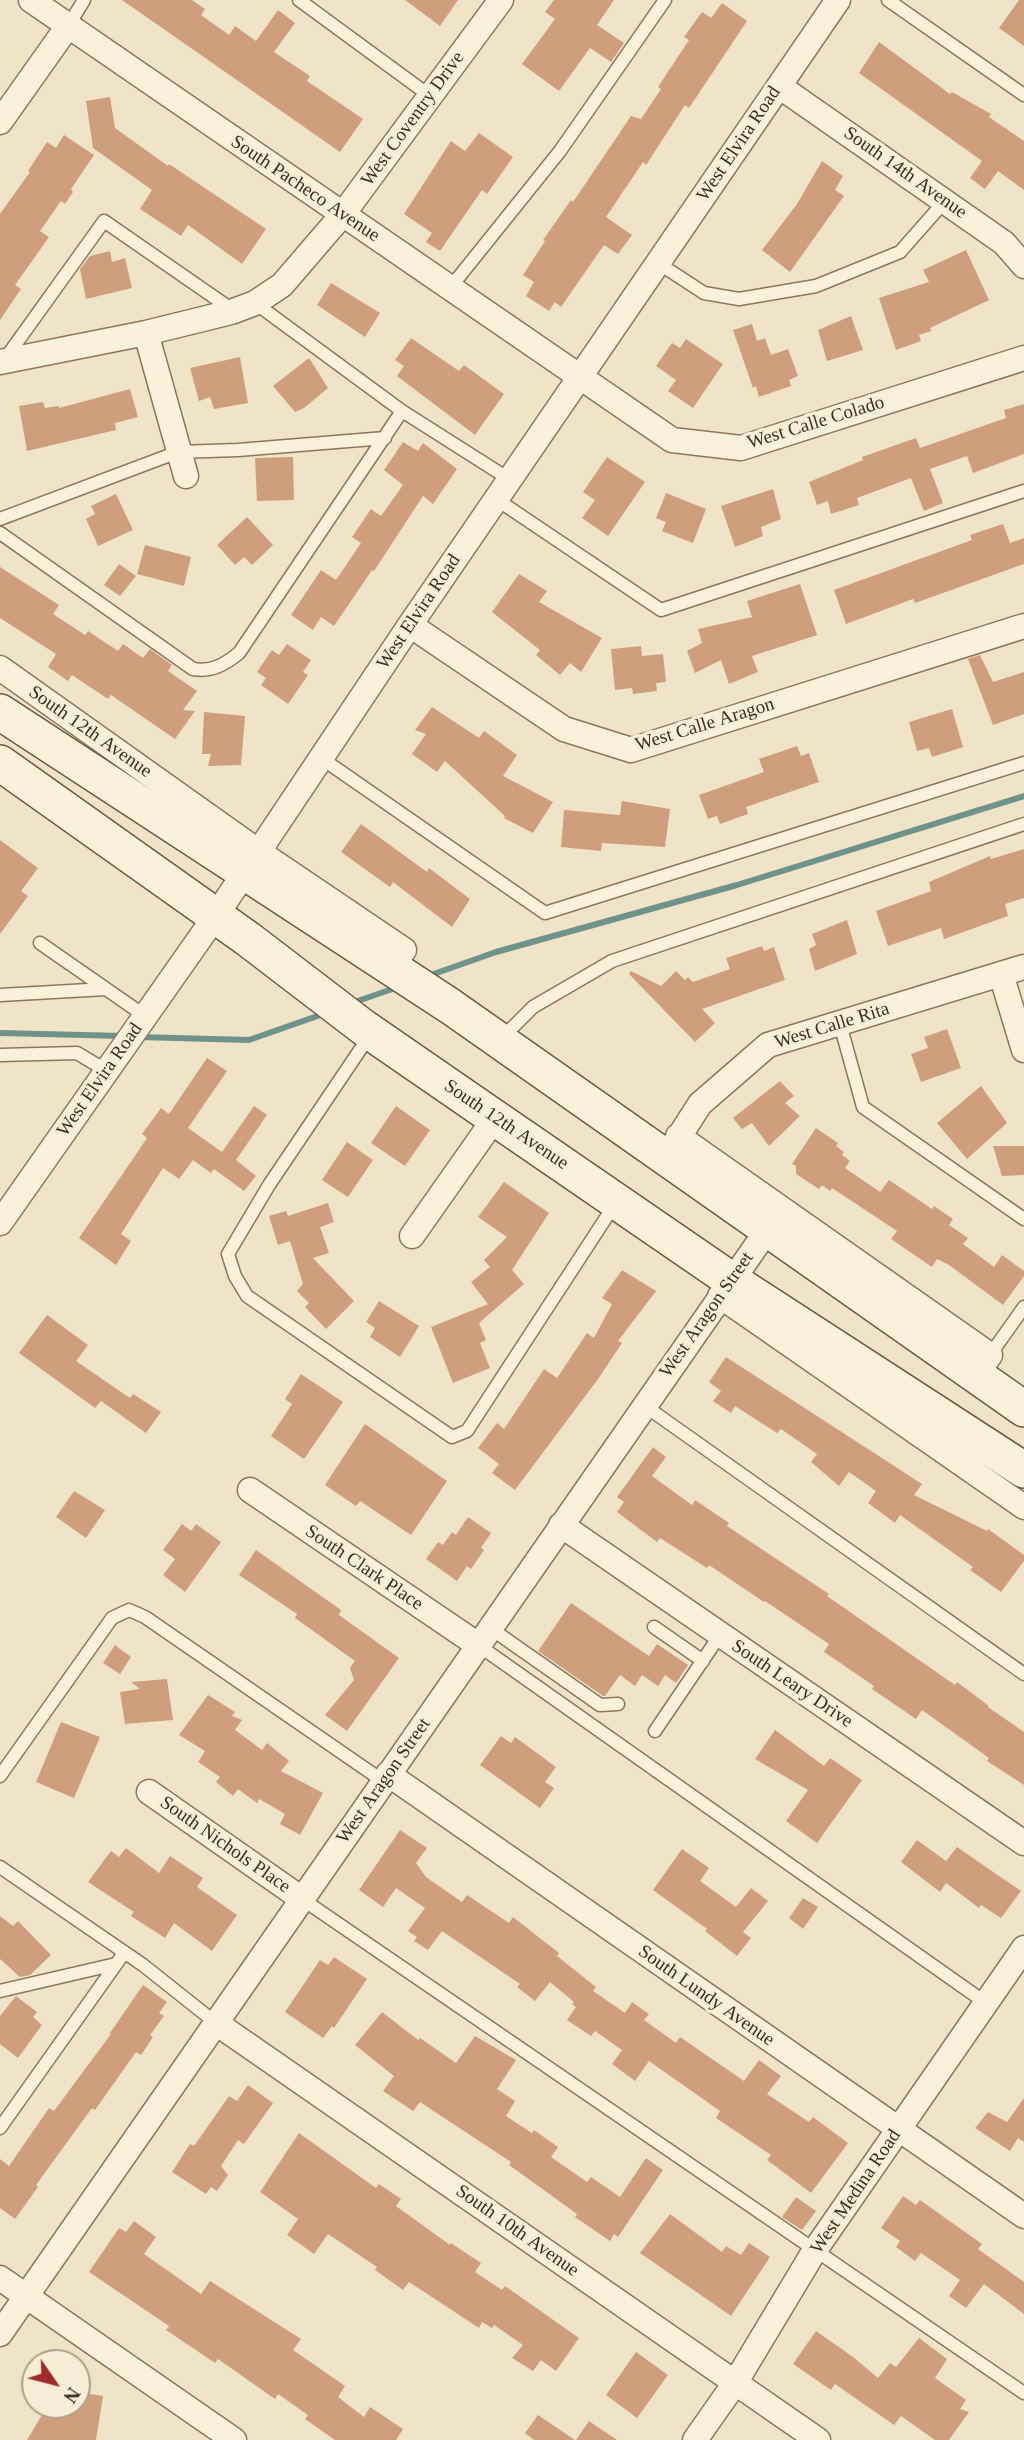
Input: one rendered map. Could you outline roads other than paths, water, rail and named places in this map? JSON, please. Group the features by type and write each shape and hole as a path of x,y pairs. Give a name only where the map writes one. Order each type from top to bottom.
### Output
{"street":[{"name":"South Pacheco Avenue","path":"31,0 579,377"},
{"name":"West Coventry Drive","path":"2,362 146,333 244,307 282,285 342,214 500,0"},
{"name":"West Elvira Road","path":"0,1223 216,916 509,479 838,0"},
{"path":"0,122 68,26"},
{"name":"South 14th Avenue","path":"779,86 1004,243 1024,266"},
{"path":"146,333 186,476"},
{"name":"West Calle Colado","path":"579,377 672,440 741,448 1024,358"},
{"name":"West Calle Aragon","path":"410,625 564,729 631,750 1024,626"},
{"name":"South 12th Avenue","path":"0,668 394,969 500,1041 672,1147 983,1364 1024,1409"},
{"name":"South 12th Avenue","path":"0,712 252,861"},
{"name":"South 12th Avenue","path":"0,763 216,916 317,993 618,1201 726,1288 1024,1507"},
{"name":"West Calle Rita","path":"672,1147 700,1104 768,1045 1013,971 1024,1050"},
{"path":"412,1236 495,1118"},
{"name":"South 12th Avenue","path":"672,1147 768,1229 983,1364"},
{"name":"West Aragon Street","path":"0,2333 768,1229"},
{"name":"South 12th Avenue","path":"726,1288 1024,1470"},
{"name":"South Clark Place","path":"250,1490 484,1637"},
{"name":"South Leary Drive","path":"561,1525 1024,1843"},
{"name":"South Lundy Avenue","path":"386,1778 1024,2216"},
{"name":"South Nichols Place","path":"149,1792 302,1899"},
{"name":"West Medina Road","path":"695,2440 735,2382 815,2250 1024,1948"},
{"name":"South 10th Avenue","path":"216,2022 818,2440"},
{"path":"0,2278 234,2440"}],"lane":[{"path":"68,26 84,0"},
{"path":"299,0 430,96"},
{"path":"450,288 560,151 665,0"},
{"path":"888,0 1024,95"},
{"path":"658,263 704,293 739,299 816,286 900,251 945,201"},
{"path":"2,362 103,221 244,307 509,479"},
{"path":"0,533 193,669 208,671 226,663 239,653 402,411"},
{"path":"0,519 178,452 384,438"},
{"path":"496,499 661,610 1024,491"},
{"path":"321,758 545,913 1024,763"},
{"path":"500,1041 533,1007 612,961 1024,824"},
{"path":"40,943 106,989 143,1019"},
{"path":"0,995 106,989"},
{"path":"840,1024 863,1107 1024,1219"},
{"path":"368,1029 228,1254 235,1276 247,1296 258,1304 452,1437 467,1431 473,1423 618,1201"},
{"path":"0,1055 77,1053 107,1071"},
{"path":"983,1364 1024,1307"},
{"path":"645,1406 1024,1674"},
{"path":"0,1776 112,1618 129,1610 145,1617 386,1778"},
{"path":"654,1627 703,1661"},
{"path":"656,1731 720,1635"},
{"path":"484,1637 600,1705 618,1704"},
{"path":"484,1637 986,2003"},
{"path":"0,1867 120,1958 143,1965 216,2022"},
{"path":"302,1899 1024,2393"},
{"path":"0,1991 120,1958"},
{"path":"0,2128 120,1958"}],"waterway":[{"path":"428,976 496,952 737,885 1024,796"},
{"path":"352,1003 398,987"},
{"path":"138,1037 249,1040 326,1013"},
{"path":"0,1033 124,1036"}]}
